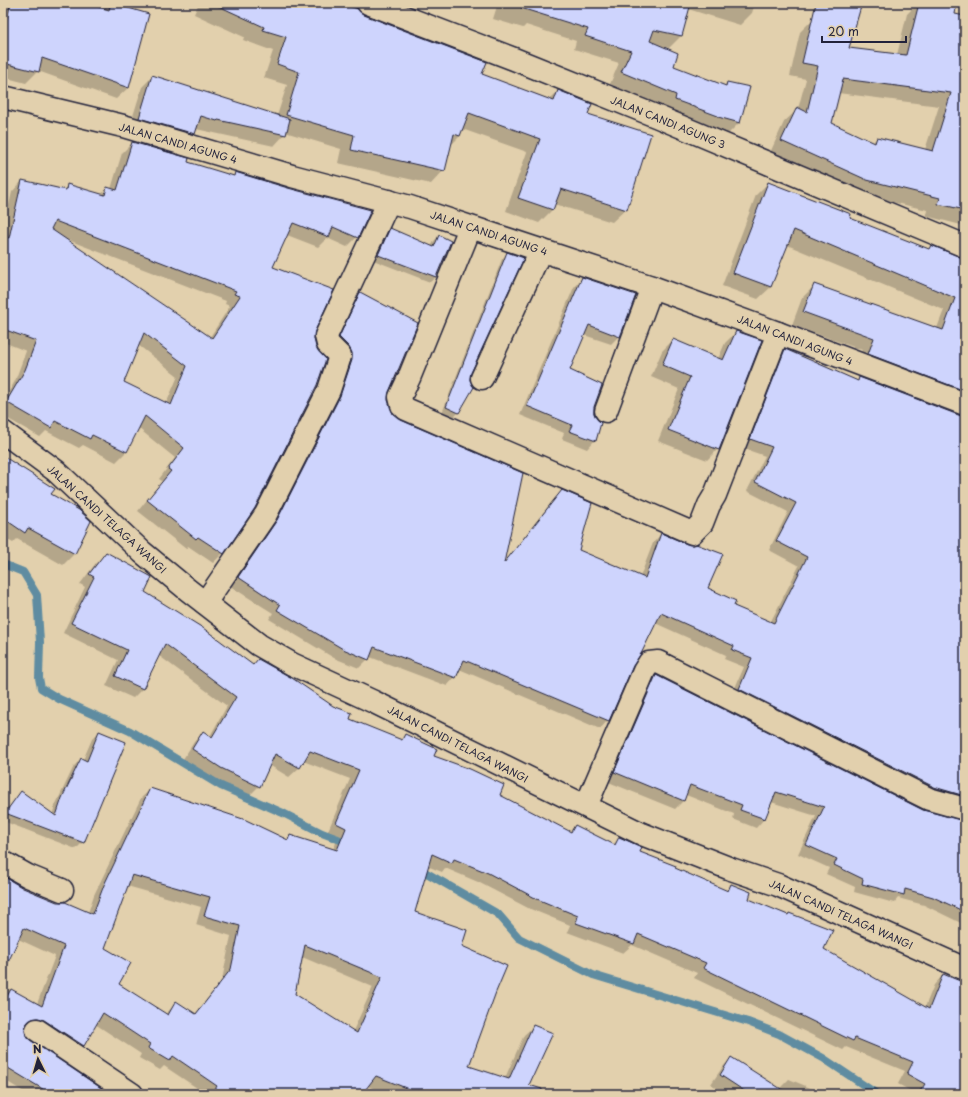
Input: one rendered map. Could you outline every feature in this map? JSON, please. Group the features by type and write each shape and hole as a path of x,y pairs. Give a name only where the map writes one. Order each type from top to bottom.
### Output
{"street":[{"name":"JALAN CANDI AGUNG 3","path":"368,3 514,59 643,111 965,246"},
{"name":"JALAN CANDI AGUNG 4","path":"3,97 123,126 292,176 410,207 652,287 965,404"},
{"path":"205,603 266,514 329,390 340,356 335,349 328,344 326,336 388,201"},
{"path":"470,228 400,397 402,405 406,409 692,533 702,524 709,505 715,495 778,333"},
{"path":"482,378 541,250"},
{"path":"606,411 652,287"},
{"name":"JALAN CANDI TELAGA WANGI","path":"3,432 56,472 142,552 205,603 259,645 292,664 374,702 642,834 731,869 778,884 965,969"},
{"path":"586,806 644,671 649,663 658,662 930,799 965,809"},
{"path":"3,862 28,876 62,890"},
{"path":"37,1030 132,1094"}],"building":[{"path":"11,3 86,3 109,10 111,3 149,14 129,88 42,58 39,72 3,63 3,33"},
{"path":"212,3 339,3 358,9 364,15 487,62 482,74 554,101 558,90 592,104 588,114 651,134 627,210 561,189 553,210 518,198 540,139 469,113 460,136 454,134 445,171 351,150 354,135 286,115 299,72 277,64 286,37 263,30 264,27"},
{"path":"522,3 691,3 682,36 654,30 650,41 678,53 674,66 726,86 727,82 750,87 740,123 718,117 675,100 676,95 621,72 631,51 585,36 588,29 521,8"},
{"path":"816,3 862,3 849,48 906,55 919,3 934,3 956,8 955,14 965,16 965,210 938,204 940,198 867,180 781,141 797,107 807,112 818,66 802,63","holes":["843,79 951,93 933,151 877,137 875,143 832,123"]},
{"path":"152,75 290,119 286,135 217,121 201,116 195,134 139,118"},
{"path":"132,142 189,158 188,162 234,176 235,172 371,210 358,238 333,227 329,237 293,223 273,267 334,290 315,331 314,339 316,347 326,359 317,385 255,508 224,554 198,537 196,539 147,500 171,471 168,469 184,448 145,416 127,452 92,435 90,439 55,421 51,428 6,402 25,370 36,341 3,329 3,236 9,238 22,180 66,190 67,184 105,195 107,187 117,190","holes":["55,221 236,291 234,294 240,296 212,338 51,229","144,333 187,366 171,405 124,382"]},
{"path":"768,182 851,214 850,218 929,249 931,245 965,259 965,391 868,354 874,338 803,312 814,284 943,330 955,298 794,230 771,287 733,273"},
{"path":"390,228 434,247 439,235 451,241 436,277 378,255"},
{"path":"507,252 524,258 471,373 470,380 474,387 459,413 446,407"},
{"path":"582,277 636,295 620,337 589,325 570,370 602,385 594,407 594,413 601,423 596,441 569,431 572,425 527,406"},
{"path":"360,292 418,323 389,392 388,400 393,414 401,420 523,473 504,563 562,490 592,503 579,550 645,578 661,533 687,544 696,544 723,554 708,588 736,601 734,606 774,623 807,557 776,541 796,503 755,482 772,447 750,439 785,349 858,381 859,377 961,416 965,416 965,796 934,787 739,689 752,658 732,650 734,646 661,613 641,654 633,666 609,721 464,660 456,678 374,647 369,660 343,649 277,610 280,605 238,577 277,520 340,396 352,360 352,353 349,347 339,337"},
{"path":"736,331 762,340 719,450 668,430 690,377 662,365 673,339 723,360"},
{"path":"3,456 55,489 51,494 79,510 91,521 75,554 28,528 25,533 3,518"},
{"path":"106,552 152,577 145,592 203,628 253,665 258,659 292,678 333,706 352,713 350,719 402,740 405,734 437,749 434,756 470,769 504,785 500,795 571,832 575,825 615,845 619,837 642,847 640,852 676,866 675,868 728,891 731,884 751,892 749,899 788,915 789,913 833,930 824,949 929,1009 943,974 965,983 965,1094 918,1094 925,1084 907,1074 913,1062 855,1038 853,1041 703,968 706,963 638,934 634,944 576,923 578,916 537,899 488,873 454,859 452,863 432,854 415,912 467,930 462,946 507,966 469,1066 509,1079 533,1025 553,1033 529,1085 542,1089 541,1094 421,1094 376,1076 362,1094 212,1094 217,1086 173,1056 170,1061 148,1048 150,1044 103,1013 84,1046 44,1020 38,1018 32,1019 27,1023 25,1030 26,1036 30,1040 110,1094 51,1094 3,1065 3,1004 11,989 42,1006 64,946 24,928 3,973 3,876 23,888 57,902 65,902 93,914 104,885 150,788 246,820 288,840 290,835 337,850 346,828 336,823 359,770 310,751 300,768 275,754 260,787 221,768 192,749 203,731 212,737 236,697 165,644 143,689 115,676 127,650 71,623 94,577 89,574","holes":["132,875 210,897 204,916 240,926 231,969 196,1014 176,1001 168,1015 119,984 131,963 105,948","305,945 382,977 357,1033 295,994"]},
{"path":"656,675 923,810 965,821 965,912 933,897 905,889 904,895 862,884 863,879 834,865 837,859 806,845 824,807 776,792 765,819 740,810 742,805 690,785 684,801 614,772"},
{"path":"99,731 126,742 84,843 5,813 21,791 56,816 62,798 81,758 87,761"},
{"path":"731,1057 789,1094 749,1094 720,1075"}],"waterway":[{"path":"3,564 23,572 37,595 40,642 39,678 41,688 59,699 130,731 221,786 283,813 322,833 351,844"},
{"path":"418,868 498,914 519,938 593,975 748,1022 779,1034 823,1058 877,1094"}]}
